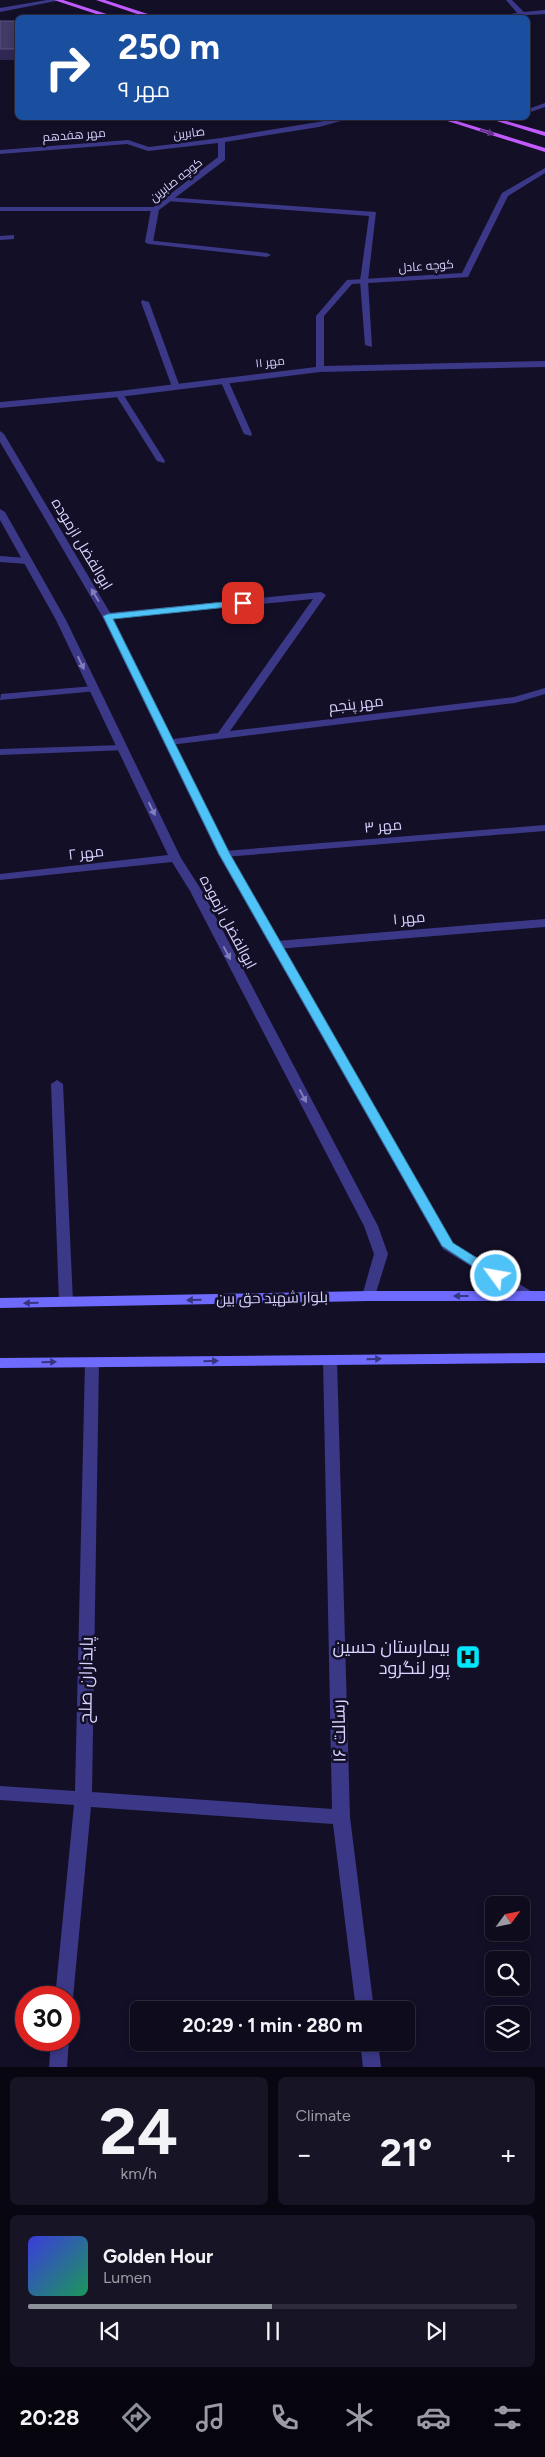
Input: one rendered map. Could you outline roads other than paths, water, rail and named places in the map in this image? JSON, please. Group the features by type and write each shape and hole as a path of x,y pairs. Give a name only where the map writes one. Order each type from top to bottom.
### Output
{"main road":[{"path":"57,0 106,15"},
{"path":"99,0 147,15"},
{"path":"448,120 545,150"},
{"path":"497,120 545,134"},
{"name":"بلوار شهید حق بین","path":"0,1303 368,1296 545,1296"},
{"path":"0,1363 545,1358"}],"street":[{"path":"0,10 57,0"},
{"path":"509,0 522,14"},
{"path":"512,15 545,12"},
{"path":"530,110 545,105"},
{"name":"صابرین","path":"148,148 221,140 340,120"},
{"name":"کوچه صابرین","path":"221,140 222,158 155,209 149,242 267,255"},
{"name":"مهر هفدهم","path":"0,152 128,142 148,148"},
{"name":"کوچه عادل","path":"320,370 320,316 350,282 465,275 505,195 545,170"},
{"path":"167,200 372,214 364,282 369,346"},
{"path":"0,208 155,209"},
{"path":"0,238 11,237"},
{"path":"145,302 176,387"},
{"name":"مهر ۱۱","path":"0,405 119,394 320,370 545,364"},
{"path":"224,380 248,434"},
{"path":"119,394 162,461"},
{"name":"ابوالفضل ازموده","path":"0,434 108,616 224,854 448,1246 529,1296"},
{"name":"ابوالفضل ازموده","path":"0,512 61,620 175,858 196,891 371,1226 381,1254 368,1296"},
{"path":"0,559 27,561"},
{"path":"108,616 321,595 223,734"},
{"path":"1,697 93,689"},
{"name":"مهر پنجم","path":"170,742 223,734 515,700 545,691"},
{"path":"0,752 122,748"},
{"name":"مهر ۳","path":"224,854 545,828"},
{"name":"مهر ۲","path":"0,877 175,858"},
{"name":"مهر ۱","path":"277,945 545,923"},
{"path":"57,1084 66,1302"},
{"name":"رسالت ۱۶","path":"330,1360 341,1817 364,2001"},
{"name":"پایداران صلح","path":"65,1986 83,1798 92,1362"},
{"path":"0,1792 341,1817"},
{"path":"58,2067 59,2051"},
{"path":"370,2051 372,2067"}],"place":[{"name":"بیمارستان حسین پور لنگرود","path":"468,1657"}]}
